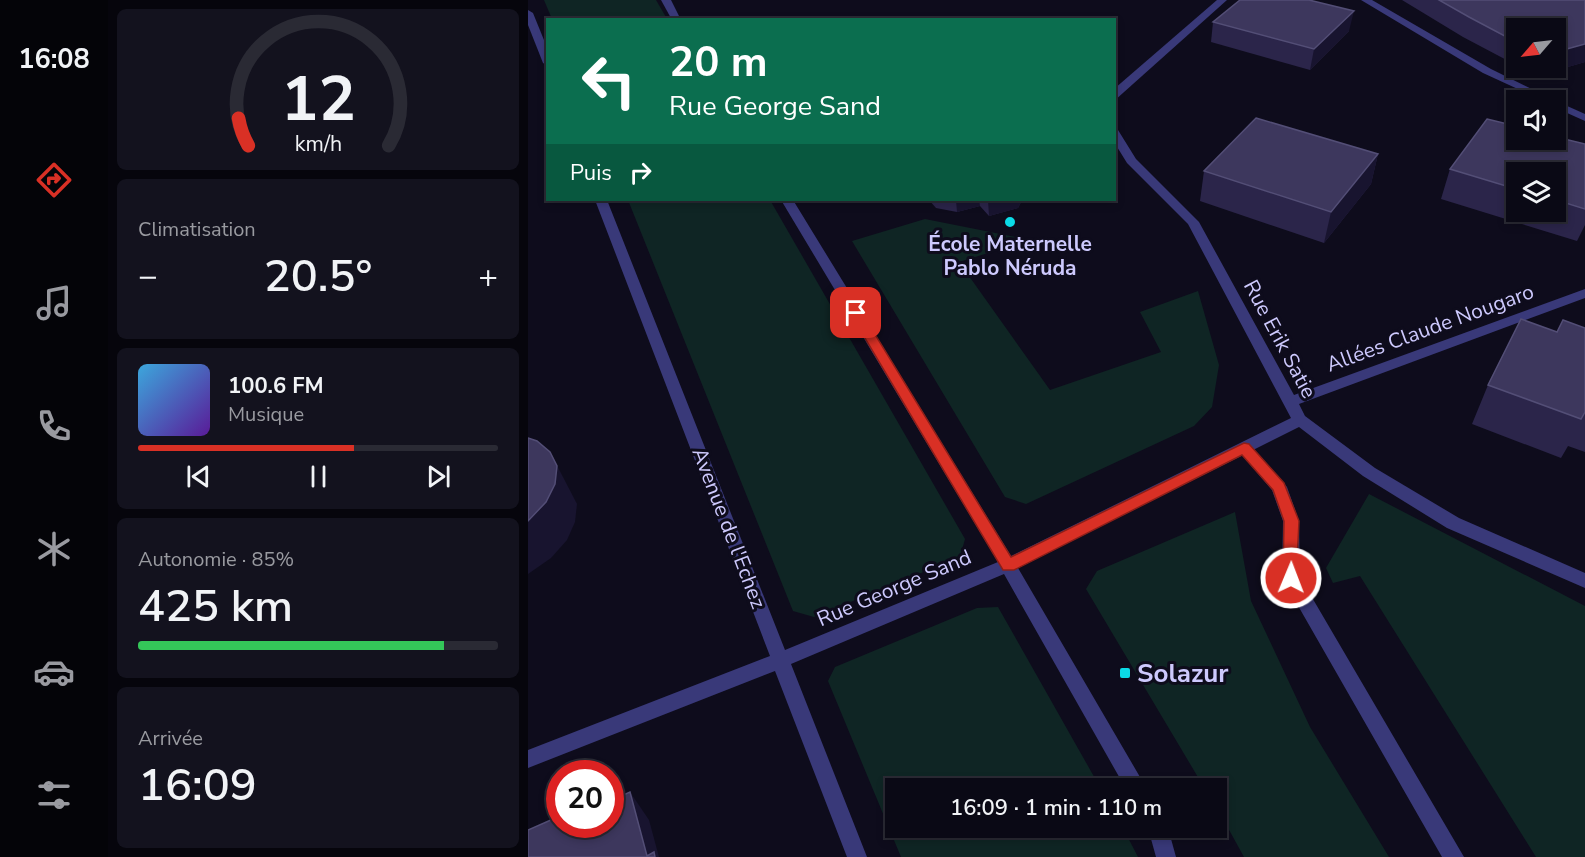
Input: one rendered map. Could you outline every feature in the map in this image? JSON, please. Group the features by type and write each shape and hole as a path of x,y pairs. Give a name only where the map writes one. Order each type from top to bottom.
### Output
{"street":[{"path":"666,0 676,18"},
{"path":"1116,94 1156,56 1222,0"},
{"path":"1366,0 1487,70 1528,90"},
{"path":"528,13 546,58"},
{"path":"1566,109 1585,118"},
{"name":"Rue Erik Satie","path":"1116,135 1131,161 1193,222 1300,420 1369,472 1453,523 1585,581"},
{"name":"Avenue de l'Echez","path":"601,201 857,857"},
{"path":"788,201 1008,565 1131,778"},
{"name":"Allées Claude Nougaro","path":"1289,402 1585,293"},
{"name":"Rue George Sand","path":"528,759 780,661 1008,565 1300,420"},
{"path":"1244,448 1279,487 1291,521 1291,578 1454,857"},
{"path":"1161,838 1166,857"}],"green space":[{"path":"544,0 656,0 666,18 552,18"},
{"path":"628,201 771,201 965,539 960,557 814,617 793,611"},
{"path":"925,219 1030,240 959,262 1050,390 1161,352 1140,312 1198,291 1219,365 1212,407 1194,426 1026,504 1005,497 852,241"},
{"path":"1369,494 1585,606 1585,857 1536,857 1360,576 1333,583 1326,568"},
{"path":"1235,512 1251,601 1310,727 1389,857 1244,857 1227,826 1227,778 1198,778 1086,589 1097,571"},
{"path":"998,607 1095,778 885,778 885,818 828,681 835,667 977,608"},
{"path":"893,838 1128,838 1138,857 901,857"}],"building":[{"path":"1240,0 1309,0 1354,11 1314,49 1213,22"},
{"path":"1439,0 1585,0 1585,44 1566,49 1566,18 1506,18 1506,37"},
{"path":"1256,118 1378,154 1331,212 1204,171"},
{"path":"1487,119 1506,124 1506,150 1566,150 1566,139 1585,144 1585,209 1566,203 1566,162 1506,162 1506,186 1450,169"},
{"path":"1521,319 1557,332 1563,320 1585,328 1585,412 1581,419 1488,385"},
{"path":"528,438 537,441 550,452 557,466 555,484 546,502 528,521"},
{"path":"630,792 647,856 654,852 655,857 528,857 528,830 546,822 546,838 624,838 624,795"}],"place":[{"name":"École Maternelle Pablo Néruda","path":"1010,222"},
{"name":"Solazur","path":"1125,673"}],"route":[{"path":"856,313 1008,565 1244,448 1279,487 1291,521 1291,578"}]}
